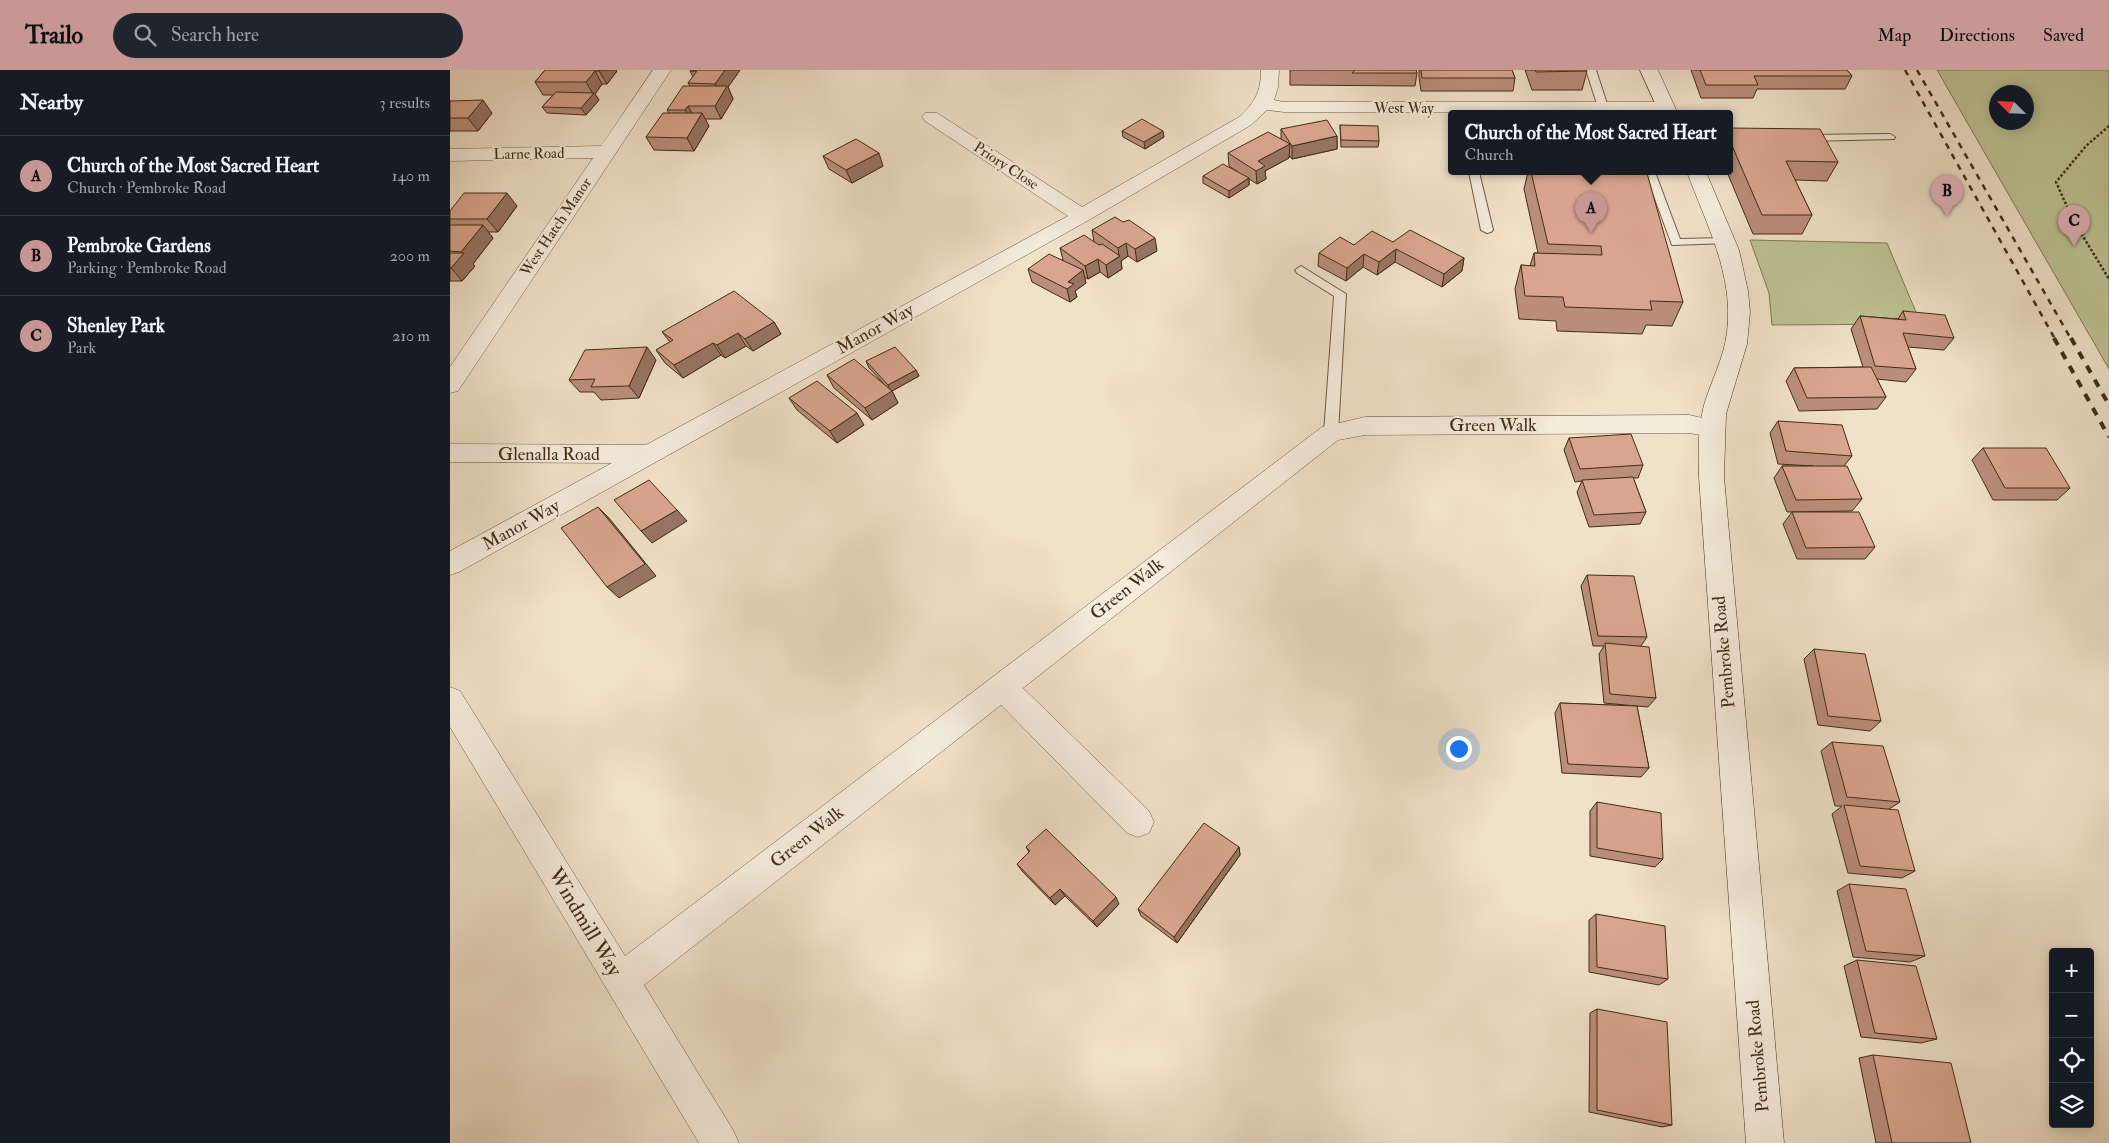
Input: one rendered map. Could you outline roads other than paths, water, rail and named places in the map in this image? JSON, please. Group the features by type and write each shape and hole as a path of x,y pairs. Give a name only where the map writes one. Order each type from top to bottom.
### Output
{"street":[{"name":"West Hatch Manor","path":"450,385 662,70"},
{"path":"1264,104 1271,89 1270,70"},
{"path":"1649,70 1667,110"},
{"name":"West Way","path":"1264,104 1284,107 1448,111"},
{"name":"Manor Way","path":"450,564 1082,216 1245,121 1264,104"},
{"name":"West Way","path":"1541,110 1603,107 1667,110"},
{"name":"Priory Close","path":"931,117 1082,216"},
{"name":"Larne Road","path":"450,156 607,152"},
{"name":"Pembroke Road","path":"1697,175 1726,241 1737,297 1738,332 1730,368 1720,394 1712,428 1712,498 1765,1143"},
{"name":"Green Walk","path":"621,981 1330,433 1365,426 1689,424 1712,428"},
{"name":"Glenalla Road","path":"450,453 649,454"},
{"path":"1002,687 1138,822"},
{"name":"Windmill Way","path":"450,700 720,1143"}],"lane":[{"path":"1591,70 1603,107"},
{"path":"1793,138 1890,137"},
{"path":"1475,175 1487,230"},
{"path":"1651,175 1676,243 1726,241"},
{"path":"1300,270 1340,294 1330,433"}],"railway":[{"path":"1905,70 2055,339"},
{"path":"1917,70 2071,339"},
{"path":"2054,338 2109,437"},
{"path":"2071,338 2109,405"}],"place":[{"name":"Pembroke Gardens","path":"1947,216"},
{"name":"Church of the Most Sacred Heart","path":"1591,233"},
{"name":"Shenley Park","path":"2074,246"}]}
